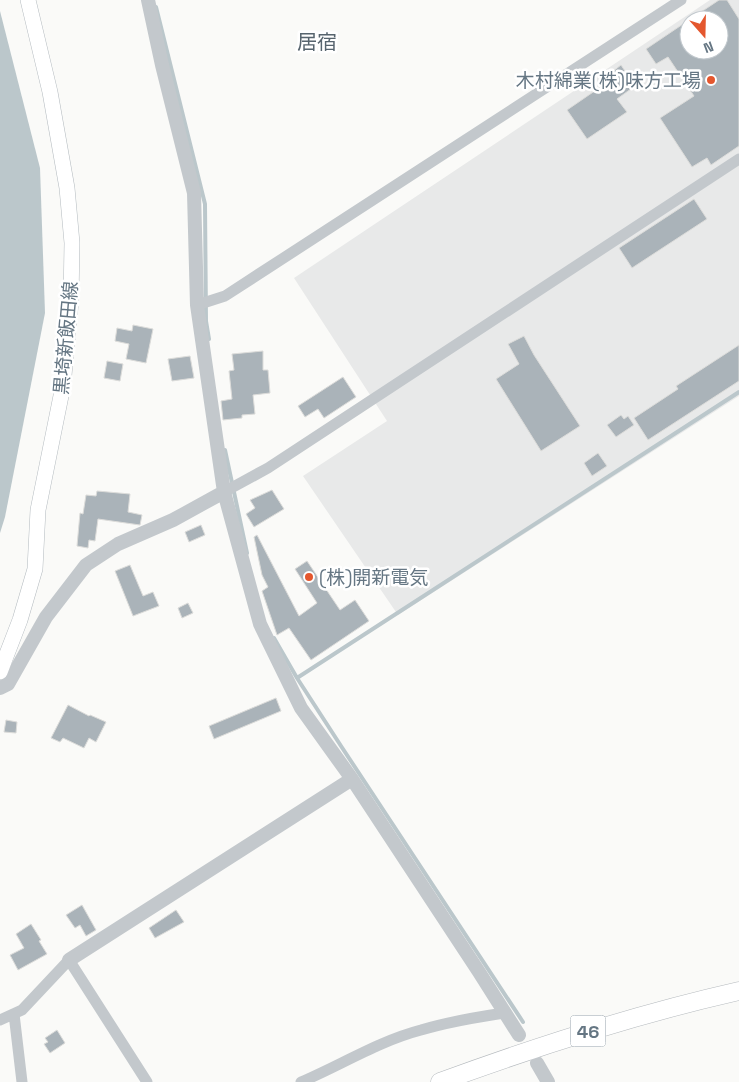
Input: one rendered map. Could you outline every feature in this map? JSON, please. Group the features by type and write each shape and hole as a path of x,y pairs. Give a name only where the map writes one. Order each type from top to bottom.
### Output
{"main road":[{"name":"黒埼新飯田線","path":"0,672 20,620 35,569 38,510 63,386 71,300 72,244 67,188 50,92 28,0"},
{"name":"46","path":"440,1082 600,1027 739,991"}],"street":[{"path":"148,0 194,193 197,305 224,492 260,624 301,708 352,779 479,972 518,1036"},
{"path":"197,305 225,296 681,0"},
{"path":"0,688 8,684 46,617 86,565 118,544 173,520 268,468 739,159"},
{"path":"0,1020 22,1010 69,960 352,779"},
{"path":"69,960 147,1082"},
{"path":"302,1082 358,1054 422,1029 504,1013"},
{"path":"14,1014 22,1082"},
{"path":"537,1063 548,1082"}],"shaded area":[{"path":"710,0 739,0 739,396 398,615 303,476 387,421 294,278 679,21 679,60 729,60 729,10 695,10"},
{"path":"0,11 40,168 45,313 5,517 0,533"}],"building":[{"name":"木村綿業(株)味方工場","path":"719,0 727,0 739,19 739,146 711,165 707,158 692,167 660,118 694,96 668,57 656,64 646,49 679,27 679,60 729,60 729,10 704,10"},
{"path":"621,65 635,86 617,99 627,112 587,139 567,110 615,77 612,72"},
{"path":"694,199 707,219 632,268 619,248"},
{"path":"133,325 153,329 146,363 126,359 129,344 115,341 117,328 132,331"},
{"path":"524,336 534,355 580,426 541,451 496,379 519,364 508,344"},
{"path":"739,345 739,381 648,440 634,418 678,389 676,386"},
{"path":"263,351 263,370 268,370 270,393 253,395 255,414 242,415 242,418 223,420 221,401 232,399 229,371 234,370 232,354"},
{"path":"190,356 194,378 172,381 168,359"},
{"path":"107,361 123,364 120,381 104,378"},
{"path":"343,377 356,397 324,418 318,409 305,417 298,406"},
{"path":"621,415 624,419 628,416 634,425 616,437 607,425"},
{"path":"598,453 607,466 592,476 584,463"},
{"path":"272,490 284,509 254,527 246,514 255,508 250,500"},
{"path":"97,491 130,494 128,512 142,515 140,525 98,519 95,541 89,540 88,548 77,546 80,513 83,514 86,495 96,496"},
{"path":"201,525 205,535 189,542 185,532"},
{"path":"257,535 299,616 317,603 295,569 307,561 340,610 355,600 369,621 311,660 289,628 277,635 262,591 268,587 262,575 254,537"},
{"path":"130,565 143,596 153,592 159,606 133,616 115,571"},
{"path":"188,603 193,613 182,618 178,608"},
{"path":"276,698 281,711 214,739 209,726"},
{"path":"68,705 106,722 96,742 89,738 84,748 63,738 60,742 51,738"},
{"path":"6,720 17,722 16,733 4,732"},
{"path":"82,905 96,930 86,936 80,925 75,928 66,915"},
{"path":"176,910 184,922 155,938 149,928"},
{"path":"31,924 47,954 18,970 10,955 24,948 16,934"},
{"path":"57,1030 65,1043 50,1053 44,1044 48,1042 45,1038"}],"waterway":[{"path":"156,7 205,204 206,321 209,339"},
{"path":"297,678 739,392"},
{"path":"225,450 247,553"},
{"path":"274,638 297,678 341,746 523,1022"}],"place":[{"name":"木村綿業(株)味方工場","path":"711,80"},
{"name":"(株)開新電気","path":"309,577"}],"district":[{"name":"居宿","path":"317,42"}]}
